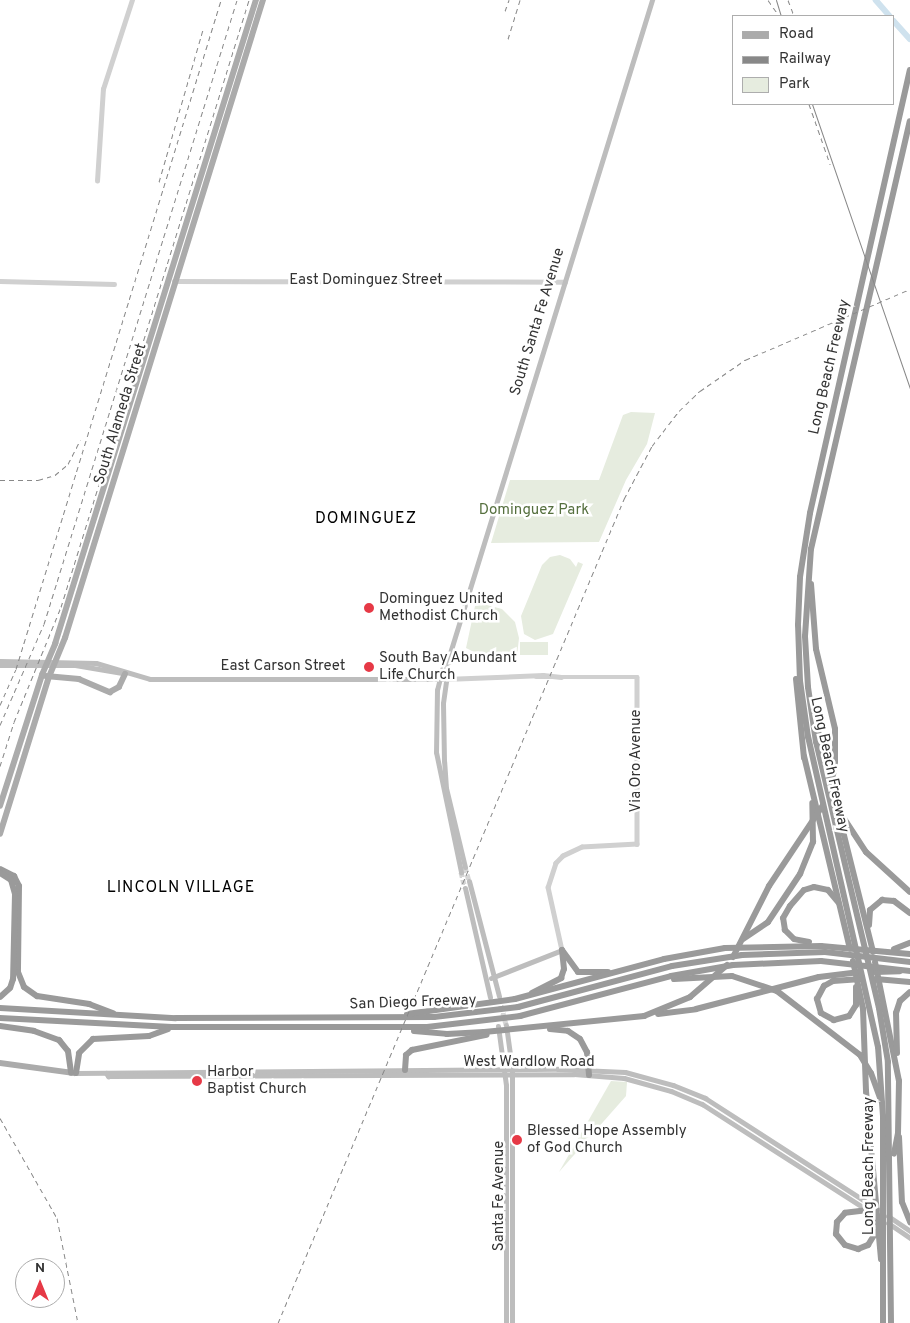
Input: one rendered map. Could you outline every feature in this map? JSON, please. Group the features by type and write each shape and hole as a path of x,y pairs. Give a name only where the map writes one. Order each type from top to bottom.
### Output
{"highway":[{"name":"Long Beach Freeway","path":"883,1323 882,1105 875,1028 808,737 798,643 800,577 810,513 910,71"},
{"name":"Long Beach Freeway","path":"891,1323 890,1094 883,1030 810,705 805,636 809,563 910,121"},
{"path":"651,1014 697,993 725,967 753,919 769,886 803,838 825,800 836,754 833,719 816,649 809,563"},
{"path":"725,948 750,936 768,922 806,862 814,828 796,680 794,654 798,643"},
{"path":"810,705 822,738 872,946 897,1069"},
{"path":"804,756 864,1009 866,1080 876,1177 877,1231 883,1265"},
{"path":"840,813 866,852 910,892"},
{"path":"0,869 14,876 19,886 18,972 24,988 37,996 89,1004 121,1016"},
{"path":"0,874 12,880 15,894 13,979 10,988 0,997"},
{"path":"840,906 828,890 810,887 796,898 783,918 785,930 794,939 835,946 887,964 910,982"},
{"path":"872,946 869,915 875,903 890,900 910,913"},
{"path":"887,964 910,943"},
{"path":"130,1017 153,1021 415,1022 725,948 771,944 835,946"},
{"path":"562,950 578,972 619,972"},
{"path":"522,998 561,978 564,969 562,950"},
{"name":"San Diego Freeway","path":"415,1022 518,1007 661,969 712,959 776,952 909,967"},
{"path":"855,969 855,1009 844,1019 831,1020 818,1006 819,991 829,982 847,976 887,964 910,954"},
{"name":"San Diego Freeway","path":"0,1008 130,1017 382,1018 394,1022 467,1024 527,1015 648,982 743,964 842,958 909,967"},
{"path":"648,982 723,975 752,980 777,991 860,1055 871,1073 882,1105"},
{"path":"528,1028 651,1014 686,1012 784,985 847,976"},
{"path":"910,992 900,1001 896,1014 898,1133 905,1213 910,1222"},
{"name":"San Diego Freeway","path":"0,1018 172,1028 381,1027 394,1022"},
{"path":"161,1027 171,1024 394,1022"},
{"path":"415,1022 447,1034 485,1033"},
{"path":"0,1026 34,1031 59,1040 68,1052 73,1073"},
{"path":"405,1070 406,1055 412,1050 507,1027 563,1030 577,1035 586,1049 588,1072"},
{"path":"73,1073 79,1052 93,1039 149,1036 172,1028"},
{"path":"891,1170 898,1133"},
{"path":"872,1210 845,1212 836,1226 838,1237 848,1248 858,1249 868,1245 877,1231"}],"main road":[{"name":"South Alameda Street","path":"212,154 256,0"},
{"name":"South Alameda Street","path":"0,806 42,675 55,644 263,0"},
{"name":"South Santa Fe Avenue","path":"465,867 445,779 445,679 450,653 652,0"},
{"name":"South Alameda Street","path":"0,834 49,677 65,638 171,281"},
{"name":"South Santa Fe Avenue","path":"450,653 438,679 436,759 461,872"},
{"name":"East Carson Street","path":"0,661 81,664 150,679 445,679"},
{"name":"East Carson Street","path":"0,665 81,664"},
{"path":"42,675 76,678 110,692 119,687 123,673"},
{"path":"468,881 499,996"},
{"path":"465,888 490,998"},
{"path":"486,979 562,950"},
{"path":"498,1026 506,1072"},
{"path":"507,1027 512,1072"},
{"path":"511,1055 516,1063 526,1069"},
{"path":"0,1063 73,1073 106,1073"},
{"name":"West Wardlow Road","path":"512,1072 526,1069 644,1076 705,1098 872,1210 910,1238"},
{"name":"West Wardlow Road","path":"506,1072 109,1070 106,1073 108,1076 588,1072"},
{"name":"Santa Fe Avenue","path":"506,1072 506,1323"},
{"name":"Santa Fe Avenue","path":"512,1072 512,1323"},
{"name":"West Wardlow Road","path":"872,1210 910,1231"}],"street":[{"path":"97,181 103,89 132,0"},
{"path":"0,281 114,284"},
{"name":"East Dominguez Street","path":"171,281 565,282"},
{"name":"East Carson Street","path":"445,679 536,677 637,678"},
{"name":"Via Oro Avenue","path":"562,950 548,887 556,863 563,856 582,847 637,844 637,678"}],"green space":[{"name":"Dominguez Park","path":"631,412 655,413 647,444 626,480 599,542 491,543 510,480 599,480 623,415"},
{"path":"560,555 570,559 576,567 578,562 583,564 553,634 535,640 524,634 521,616 542,565 550,557"},
{"path":"483,604 502,609 515,622 519,638 517,656 475,657 476,653 466,648 475,606"},
{"path":"520,642 548,642 548,655 520,655"},
{"path":"611,1081 627,1082 626,1096 559,1172"}],"waterway":[{"path":"876,0 889,15"},
{"path":"895,22 910,39"}],"tunnel":[{"path":"465,867 469,881"},
{"path":"461,872 465,888"},
{"path":"499,998 506,1025"}],"tram line":[{"path":"776,0 781,15"},
{"path":"812,105 910,389"}],"railway":[{"path":"0,705 16,669 221,0"},
{"path":"0,725 44,624 237,0"},
{"path":"0,766 14,722 61,607 249,0"},
{"path":"505,11 509,0"},
{"path":"508,39 520,0"},
{"path":"768,0 778,15"},
{"path":"788,0 794,15"},
{"path":"159,182 203,30"},
{"path":"809,105 830,164"},
{"path":"278,1323 624,499 652,446 679,411 700,391 745,360 910,289"},
{"path":"0,480 38,480 55,475 68,464 80,440"},
{"path":"0,1118 57,1218 78,1323"}],"place":[{"name":"Dominguez United Methodist Church","path":"369,608"},
{"name":"South Bay Abundant Life Church","path":"369,667"},
{"name":"Harbor Baptist Church","path":"197,1081"},
{"name":"Blessed Hope Assembly of God Church","path":"517,1140"}],"district":[{"name":"DOMINGUEZ","path":"366,519"},
{"name":"LINCOLN VILLAGE","path":"181,888"}]}
